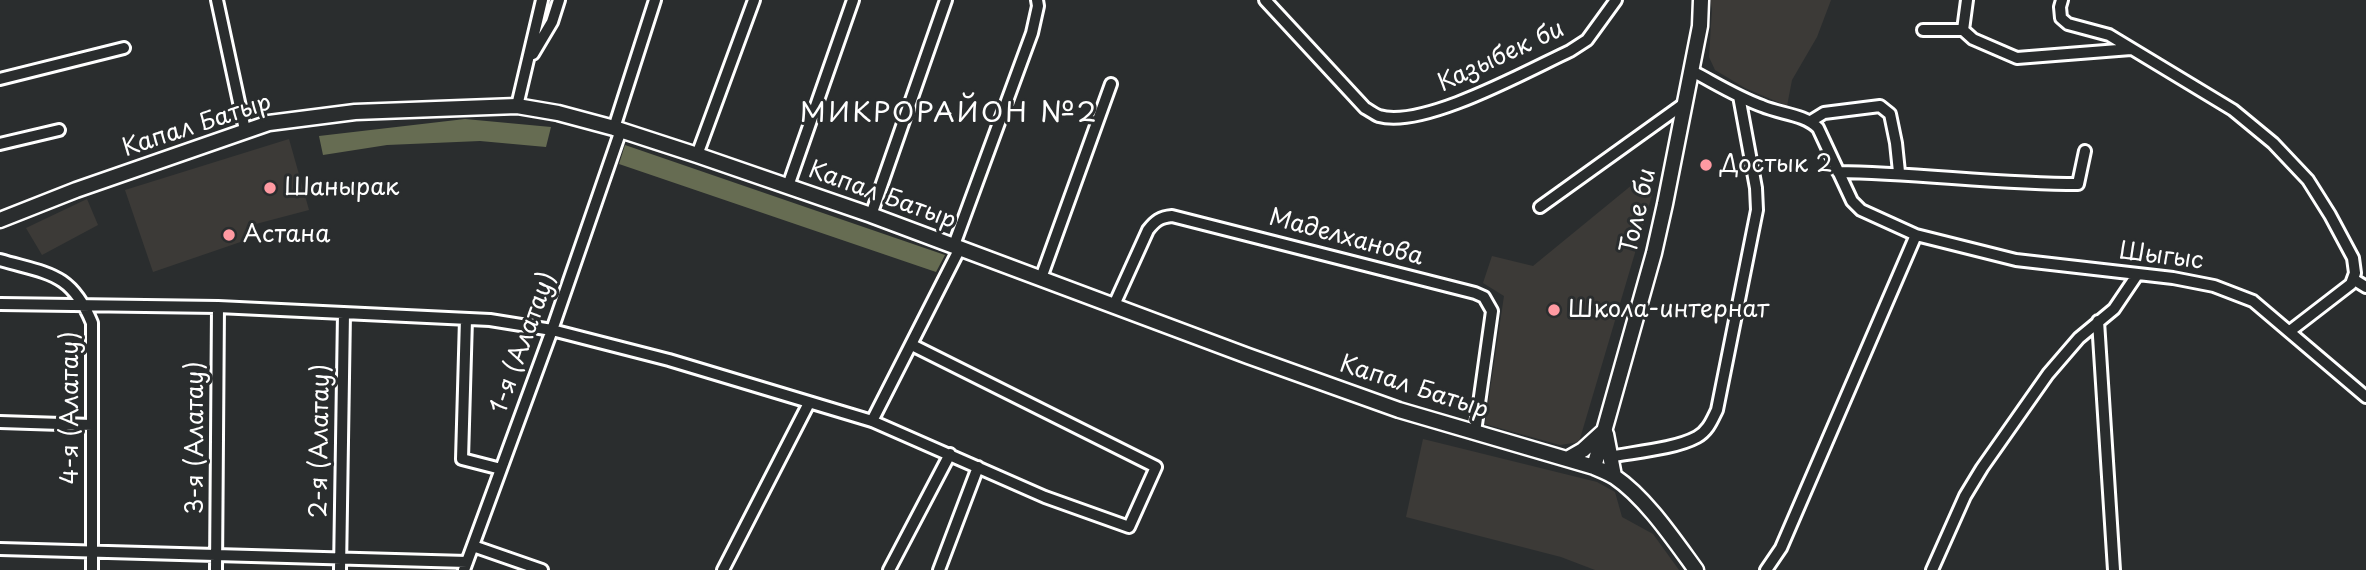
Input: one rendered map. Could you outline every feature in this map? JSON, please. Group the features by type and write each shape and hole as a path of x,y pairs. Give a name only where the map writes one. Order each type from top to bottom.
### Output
{"main road":[{"name":"Толе би","path":"1594,467 1657,241 1692,71 1700,26 1700,0"},
{"name":"Капал Батыр","path":"0,220 76,190 269,123 355,112 517,106 558,113 617,129 789,186 1399,410 1594,467 1614,476 1658,520 1696,570"},
{"path":"1606,429 1614,476"},
{"path":"1570,458 1606,429"}],"street":[{"path":"217,0 245,130"},
{"path":"517,106 542,0"},
{"path":"526,66 552,22 559,0"},
{"name":"1-я (Алатау)","path":"465,566 552,330 617,129 655,0"},
{"path":"697,155 754,0"},
{"path":"789,186 853,0"},
{"path":"871,215 946,0"},
{"path":"872,421 912,345 957,247 1032,33 1037,0"},
{"name":"Казыбек би","path":"1265,0 1365,108 1377,116 1394,118 1445,109 1570,51 1587,40 1616,0"},
{"path":"1963,30 1967,0"},
{"path":"2062,0 2061,18 2068,24 2109,35 2232,110 2273,143 2308,180 2353,258 2355,273 2351,284 2290,331"},
{"path":"1923,30 1963,30 1973,40 2017,58 2131,48"},
{"path":"0,79 124,48"},
{"path":"1692,71 1764,107 1811,121 1824,113 1880,106 1890,114 1899,172"},
{"path":"1041,278 1111,83"},
{"path":"1609,457 1678,444 1699,436 1709,426 1717,410 1757,210 1756,188 1739,96"},
{"path":"1540,207 1685,103"},
{"name":"Шыгыс","path":"1811,121 1818,128 1852,201 1861,211 1916,235 2017,260 2186,280 2233,292 2253,301 2366,397"},
{"path":"0,144 59,130"},
{"path":"1838,172 1899,172 1940,178 2078,184 2085,151"},
{"name":"Маделханова","path":"1114,305 1148,230 1163,216 1172,216 1475,293 1483,297 1492,311 1475,432"},
{"path":"1766,570 1781,548 1916,235"},
{"name":"4-я (Алатау)","path":"0,260 53,275 69,285 84,304 92,323 92,570"},
{"path":"1932,570 1965,496 1982,468 2048,374 2079,338 2114,309 2137,275"},
{"path":"2353,279 2366,286"},
{"path":"0,304 218,307 489,320 552,330 669,360 872,421 1045,497 1129,527 1156,467 912,345"},
{"name":"3-я (Алатау)","path":"216,570 218,307"},
{"name":"2-я (Алатау)","path":"340,565 344,313"},
{"path":"466,319 462,459 501,469"},
{"path":"2098,321 2113,570"},
{"path":"723,570 809,403"},
{"path":"0,422 92,425"},
{"path":"889,570 950,454"},
{"path":"939,570 978,467"},
{"path":"473,546 542,570"},
{"path":"0,549 217,556 340,565 465,566"}],"shaded area":[{"path":"1710,0 1831,0 1817,37 1792,80 1787,106 1745,88 1715,70 1709,57 1712,9"},
{"path":"289,139 309,210 252,225 255,237 153,272 125,190"},
{"path":"1638,180 1653,192 1579,442 1560,445 1485,424 1504,296 1483,283 1492,256 1533,266"},
{"path":"87,199 98,225 42,255 26,228"},
{"path":"1423,439 1597,482 1615,492 1622,517 1653,534 1679,570 1595,570 1561,557 1406,517"}],"green space":[{"path":"465,119 551,127 546,147 480,141 387,145 323,155 319,136"},
{"path":"625,145 945,255 936,272 619,164"}],"place":[{"name":"Достык 2","path":"1706,165"},
{"name":"Шанырак","path":"270,188"},
{"name":"Астана","path":"229,235"},
{"name":"Школа-интернат","path":"1554,310"}],"district":[{"name":"МИКРОРАЙОН №2","path":"949,114"}]}
